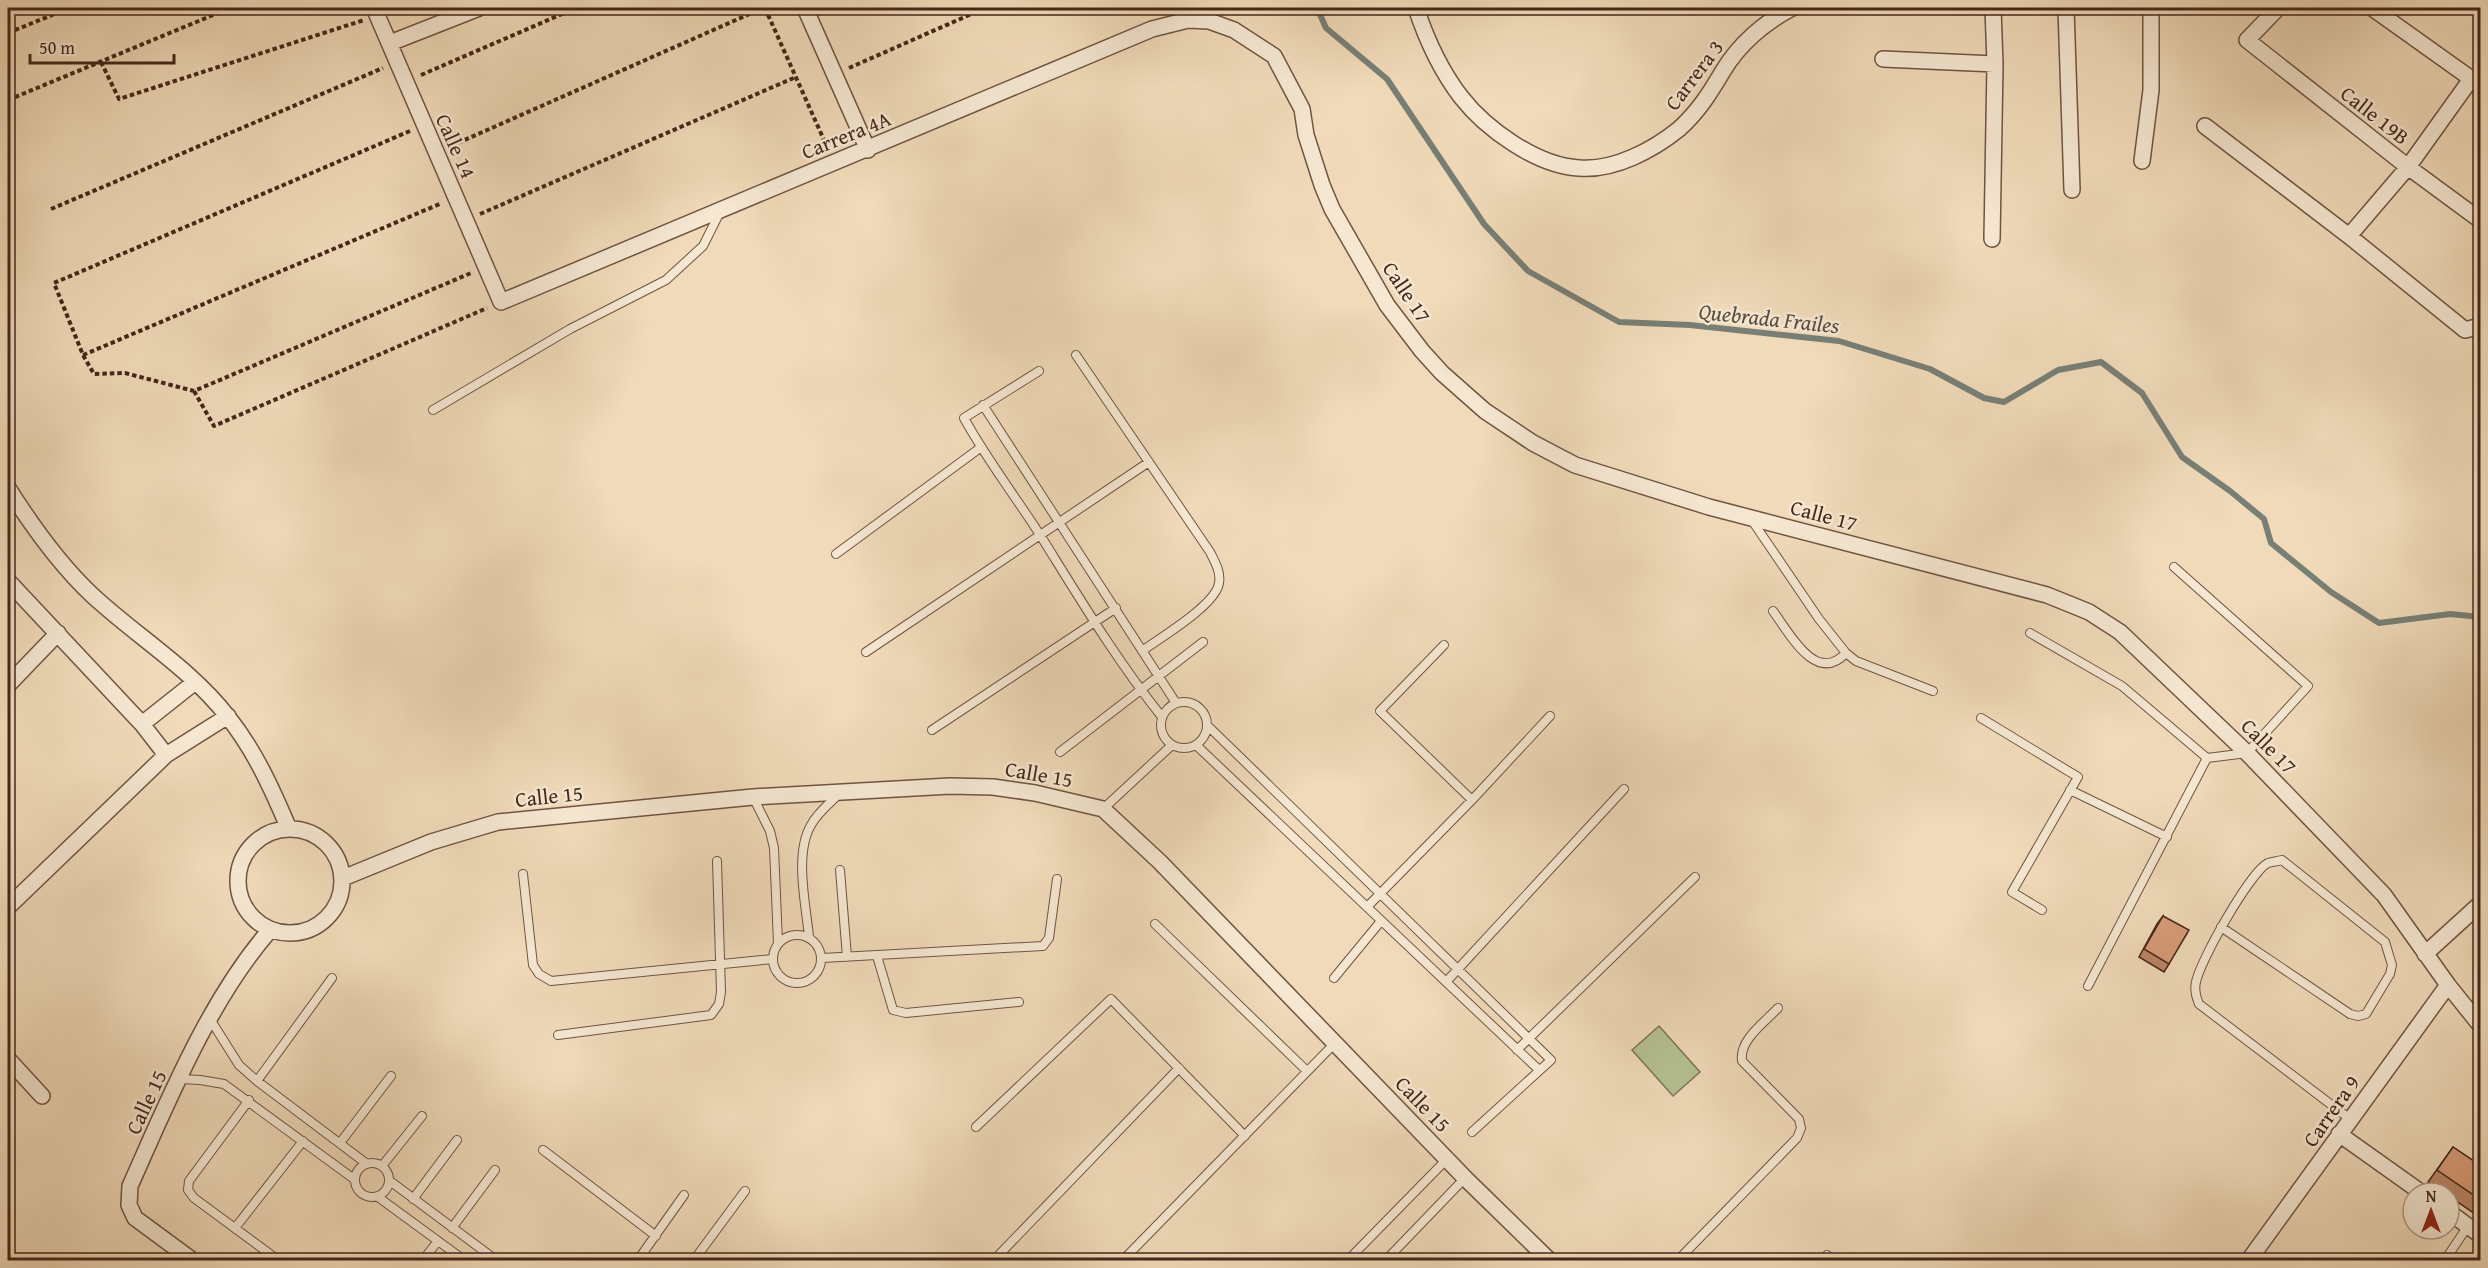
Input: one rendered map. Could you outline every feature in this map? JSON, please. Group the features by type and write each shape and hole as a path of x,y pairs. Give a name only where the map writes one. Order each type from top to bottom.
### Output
{"street":[{"path":"390,44 479,8"},
{"path":"805,8 868,150"},
{"name":"Carrera 3","path":"1416,8 1429,42 1449,79 1474,111 1496,132 1522,148 1540,157 1579,168 1606,165 1632,157 1665,140 1679,129 1704,102 1723,70 1748,39 1792,8"},
{"path":"1992,239 1995,64 1993,8"},
{"path":"2066,8 2072,190"},
{"path":"2142,161 2151,90 2151,8"},
{"name":"Calle 19B","path":"2278,8 2247,40 2408,167 2481,220"},
{"path":"2349,236 2476,82 2372,8"},
{"name":"Calle 14","path":"376,11 423,125 501,302"},
{"name":"Carrera 4A","path":"501,302 1152,29 1188,20 1209,21"},
{"name":"Calle 17","path":"1209,21 1234,30 1274,56 1302,109 1315,165 1332,209 1387,305 1442,373 1485,411 1533,443 1575,465 1709,507 2047,595 2089,612 2120,632 2247,753 2384,895 2448,985 2481,1025"},
{"path":"1884,59 1995,64"},
{"path":"2205,126 2349,236 2465,330 2481,326"},
{"path":"8,488 38,535 91,594 195,682 228,716 260,762 290,829"},
{"path":"8,581 142,724 166,755"},
{"path":"8,685 58,633"},
{"path":"142,724 195,682"},
{"path":"8,907 166,755 228,716"},
{"name":"Calle 15","path":"343,878 431,842 498,822 753,797 950,786 993,787 1035,793 1103,809 1160,862 1465,1178 1549,1260"},
{"path":"290,829 305,831 326,843 340,862 343,878 342,893 327,919 314,928 300,933 270,930 256,921 245,909 239,895 237,879 240,863 248,850 260,838 274,831 290,829"},
{"path":"2425,954 2481,904"},
{"name":"Calle 15","path":"192,1260 135,1218 129,1205 130,1186 210,1019 244,959 270,930"},
{"name":"Carrera 9","path":"2249,1260 2448,985"},
{"path":"8,1059 42,1096"},
{"path":"2339,1134 2405,1181"},
{"path":"2461,1221 2474,1230"}],"lane":[{"path":"432,410 570,329 666,280 703,246 721,210"},
{"path":"1076,355 1210,552 1220,578 1219,586 1211,600 1142,651"},
{"path":"1039,371 964,418 980,448 1040,535 1094,622 1140,690 1162,717"},
{"path":"983,405 1176,703"},
{"path":"836,554 980,448"},
{"path":"866,652 1149,462"},
{"path":"1750,518 1819,619 1846,653 1856,661 1933,691"},
{"path":"2030,633 2122,686 2207,758 2247,753 2308,686 2174,567"},
{"path":"932,730 1116,608"},
{"path":"1773,611 1813,661 1830,664 1838,662 1846,653"},
{"path":"1060,752 1203,642"},
{"path":"1444,645 1380,711 1472,801"},
{"path":"1208,726 1203,739 1196,745 1188,748 1172,745 1162,731 1162,717 1168,708 1176,703 1184,702 1198,706 1203,711 1208,726 1551,1060 1472,1132"},
{"path":"1367,907 1472,801 1550,716"},
{"path":"1981,718 2078,777 2012,892 2042,910"},
{"path":"1103,809 1172,745"},
{"path":"1196,745 1539,1070"},
{"path":"2088,986 2207,758"},
{"path":"1446,982 1624,789"},
{"path":"2070,790 2167,837"},
{"path":"753,797 770,831 774,848 778,943 773,959 779,975 786,980 802,983 817,974 822,958 820,950 809,937 802,863 803,843 811,825 840,792"},
{"path":"2221,927 2350,1014 2358,1016 2366,1014 2390,974 2392,965 2385,942 2282,860 2267,864 2259,872 2221,927 2196,980 2195,993 2199,1004 2350,1119"},
{"path":"558,1035 711,1015 719,1004 717,861"},
{"path":"840,870 847,957"},
{"path":"523,874 533,965 539,974 551,981 773,959"},
{"path":"1517,1050 1695,877"},
{"path":"822,958 1043,946 1049,938 1057,879"},
{"path":"1334,978 1381,921"},
{"path":"1155,924 1307,1071"},
{"path":"778,943 793,935 809,937"},
{"path":"877,956 893,1010 906,1013 1019,1002"},
{"path":"257,1081 332,978"},
{"path":"976,1126 1111,999 1245,1136"},
{"path":"1678,1260 1797,1138 1801,1128 1799,1119 1742,1061 1741,1052 1745,1043 1778,1008"},
{"path":"210,1019 239,1065 367,1164"},
{"path":"1123,1260 1335,1043"},
{"path":"994,1260 1179,1068"},
{"path":"340,1143 391,1076"},
{"path":"180,1079 224,1084 249,1100 354,1179"},
{"path":"249,1100 188,1186 194,1198 278,1260"},
{"path":"382,1166 422,1116"},
{"path":"413,1199 456,1140"},
{"path":"235,1228 303,1141"},
{"path":"543,1150 656,1236"},
{"path":"1348,1260 1447,1159"},
{"path":"378,1197 386,1191 390,1181 389,1175 382,1166 375,1163 367,1164 358,1170 354,1179 355,1185 362,1194 367,1197 378,1197 464,1260"},
{"path":"452,1228 495,1170"},
{"path":"1386,1260 1465,1178"},
{"path":"390,1181 496,1260"},
{"path":"694,1260 745,1191"},
{"path":"638,1260 684,1195"},
{"path":"2445,1260 2474,1230"},
{"path":"423,1260 438,1241"}],"path":[{"path":"8,33 69,8"},
{"path":"8,100 230,8"},
{"path":"407,82 576,8"},
{"path":"437,153 764,8 834,162"},
{"path":"834,74 985,8"},
{"path":"101,62 119,99 376,11"},
{"path":"51,209 398,62"},
{"path":"465,220 796,77"},
{"path":"423,125 54,283 83,355 94,374 125,373 194,391 486,266"},
{"path":"83,355 456,197"},
{"path":"194,391 214,426 501,302"}],"green space":[{"path":"1659,1026 1700,1072 1673,1096 1632,1050"}],"building":[{"path":"2163,916 2189,930 2169,964 2144,949"},
{"path":"2453,1147 2481,1166 2481,1200 2461,1186 2461,1181 2453,1181 2437,1170"}],"waterway":[{"name":"Quebrada Frailes","path":"1317,8 1326,28 1387,79 1484,224 1528,271 1619,322 1690,325 1839,341 1930,369 1984,398 2004,402 2058,370 2101,362 2142,393 2182,457 2230,491 2264,519 2271,543 2331,592 2379,623 2450,614 2480,617"}]}
